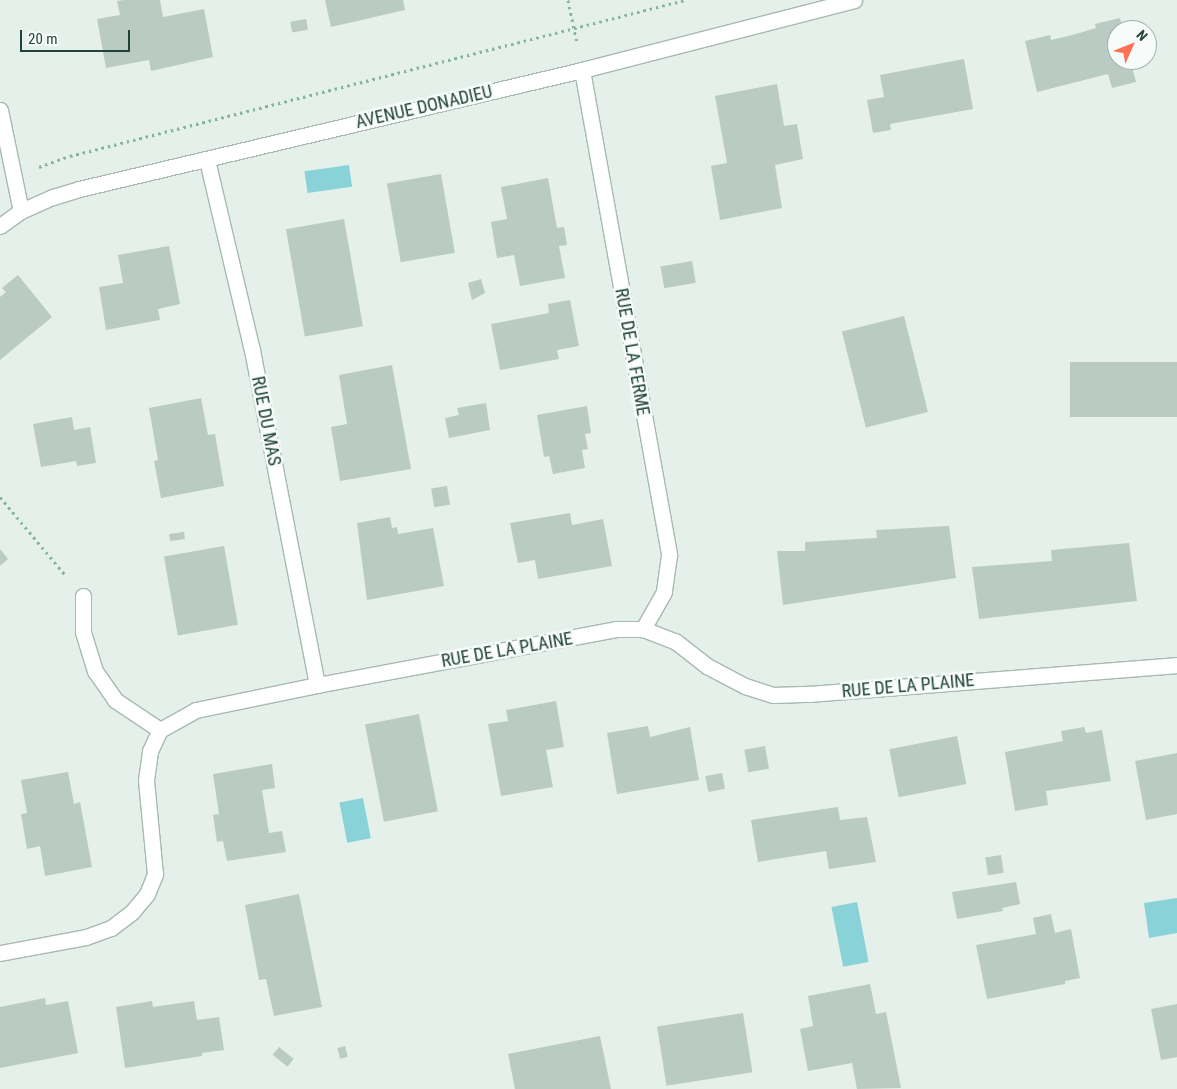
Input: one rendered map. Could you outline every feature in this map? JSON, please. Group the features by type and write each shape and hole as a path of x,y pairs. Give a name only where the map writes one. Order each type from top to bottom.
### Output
{"street":[{"name":"AVENUE DONADIEU","path":"0,226 21,212 53,196 582,70 854,0"},
{"name":"RUE DE LA FERME","path":"582,70 669,555 664,592 643,629"},
{"path":"0,110 21,212"},
{"name":"RUE DU MAS","path":"207,160 252,350 317,685"},
{"path":"0,953 86,937 111,928 132,912 147,894 155,874 146,780 150,751 160,730 114,700 95,671 83,632 83,596"},
{"name":"RUE DE LA PLAINE","path":"160,730 196,710 317,685 616,630 643,629 676,641 706,666 745,686 773,695 810,694 1177,665"}],"path":[{"path":"568,0 575,27 582,70"},
{"path":"14,178 70,156 685,0"},
{"path":"0,497 83,596"}],"water":[{"path":"349,165 352,187 307,193 304,171"},
{"path":"363,798 371,838 347,843 339,803"},
{"path":"1177,898 1177,933 1149,938 1144,903"},
{"path":"857,902 869,962 843,967 831,907"}],"building":[{"path":"160,0 163,17 204,9 213,57 151,71 149,60 106,68 97,19 120,15 117,1"},
{"path":"325,0 403,0 405,10 331,27"},
{"path":"306,19 308,30 292,33 290,22"},
{"path":"1107,21 1107,70 1133,70 1136,82 1112,88 1108,74 1037,92 1025,41 1050,35 1051,40 1076,34 1096,28 1095,24"},
{"path":"964,59 973,109 890,124 891,130 873,133 867,100 884,97 880,75"},
{"path":"777,84 784,126 797,124 803,159 775,165 782,208 720,220 711,166 727,163 715,96"},
{"path":"441,174 455,253 401,262 387,184"},
{"path":"548,178 557,228 564,227 567,245 559,246 565,278 520,286 514,255 497,258 491,222 507,219 501,187"},
{"path":"344,219 363,326 305,337 286,229"},
{"path":"169,246 180,304 158,309 160,320 106,330 99,287 123,283 118,255"},
{"path":"692,261 696,283 664,288 660,267"},
{"path":"18,275 52,317 0,360 0,297 6,292 2,288"},
{"path":"481,279 485,293 472,300 468,283"},
{"path":"570,300 579,346 557,350 559,359 500,370 491,324 549,313 548,304"},
{"path":"904,316 928,412 866,428 842,331"},
{"path":"1070,362 1177,362 1177,417 1070,417"},
{"path":"392,365 411,469 340,481 331,427 347,424 339,375"},
{"path":"201,398 208,435 215,434 224,486 161,498 154,461 158,460 149,408"},
{"path":"486,403 490,430 449,438 445,418 459,415 457,408"},
{"path":"587,406 591,433 585,434 588,449 582,450 585,468 553,474 549,456 544,457 537,415"},
{"path":"72,417 74,430 90,427 96,463 77,466 76,461 41,467 33,424"},
{"path":"447,486 450,505 434,507 431,489"},
{"path":"570,513 572,525 603,519 612,566 538,579 535,560 518,563 510,523"},
{"path":"390,517 392,528 397,527 398,534 433,528 444,586 367,600 357,523"},
{"path":"949,526 956,578 783,605 777,551 805,551 805,542 877,538 876,530"},
{"path":"184,532 185,539 170,541 169,534"},
{"path":"1129,543 1137,601 979,619 972,567 1052,561 1051,550"},
{"path":"224,546 238,625 178,635 164,557"},
{"path":"0,549 8,559 0,566"},
{"path":"556,701 564,747 546,750 553,787 501,796 488,724 508,721 506,710"},
{"path":"419,714 438,811 384,822 365,724"},
{"path":"648,726 650,737 690,727 699,780 617,794 607,733"},
{"path":"1084,727 1086,733 1102,730 1111,781 1046,791 1048,805 1015,811 1005,752 1063,741 1061,731"},
{"path":"957,736 966,784 899,797 889,749"},
{"path":"765,746 769,769 748,772 744,750"},
{"path":"1177,753 1177,814 1146,820 1135,761"},
{"path":"272,764 275,788 262,790 269,833 282,831 286,852 227,861 223,841 217,842 213,815 219,814 213,774"},
{"path":"68,772 74,804 80,802 92,867 45,876 40,846 27,849 21,814 27,813 21,780"},
{"path":"722,773 725,789 708,792 705,776"},
{"path":"838,807 840,820 867,817 876,862 829,869 826,851 758,862 751,820"},
{"path":"1001,855 1004,873 988,875 985,858"},
{"path":"1016,882 1020,904 1002,908 1003,911 957,919 952,892"},
{"path":"299,894 322,1007 274,1016 266,979 259,980 245,905"},
{"path":"1051,914 1055,933 1071,929 1080,978 1065,981 1065,984 987,999 976,945 1036,934 1033,918"},
{"path":"870,984 876,1014 886,1012 901,1088 857,1089 852,1063 808,1071 800,1029 813,1026 808,996"},
{"path":"45,998 46,1005 68,1001 78,1053 0,1068 0,1007"},
{"path":"152,1001 153,1007 194,1001 197,1020 219,1017 224,1050 202,1053 202,1056 125,1068 116,1007"},
{"path":"1177,1004 1177,1057 1161,1060 1151,1009"},
{"path":"743,1013 752,1072 666,1086 657,1027"},
{"path":"600,1036 611,1089 515,1089 508,1054"},
{"path":"345,1046 348,1057 340,1059 337,1048"},
{"path":"279,1047 294,1059 287,1067 273,1055"}]}
